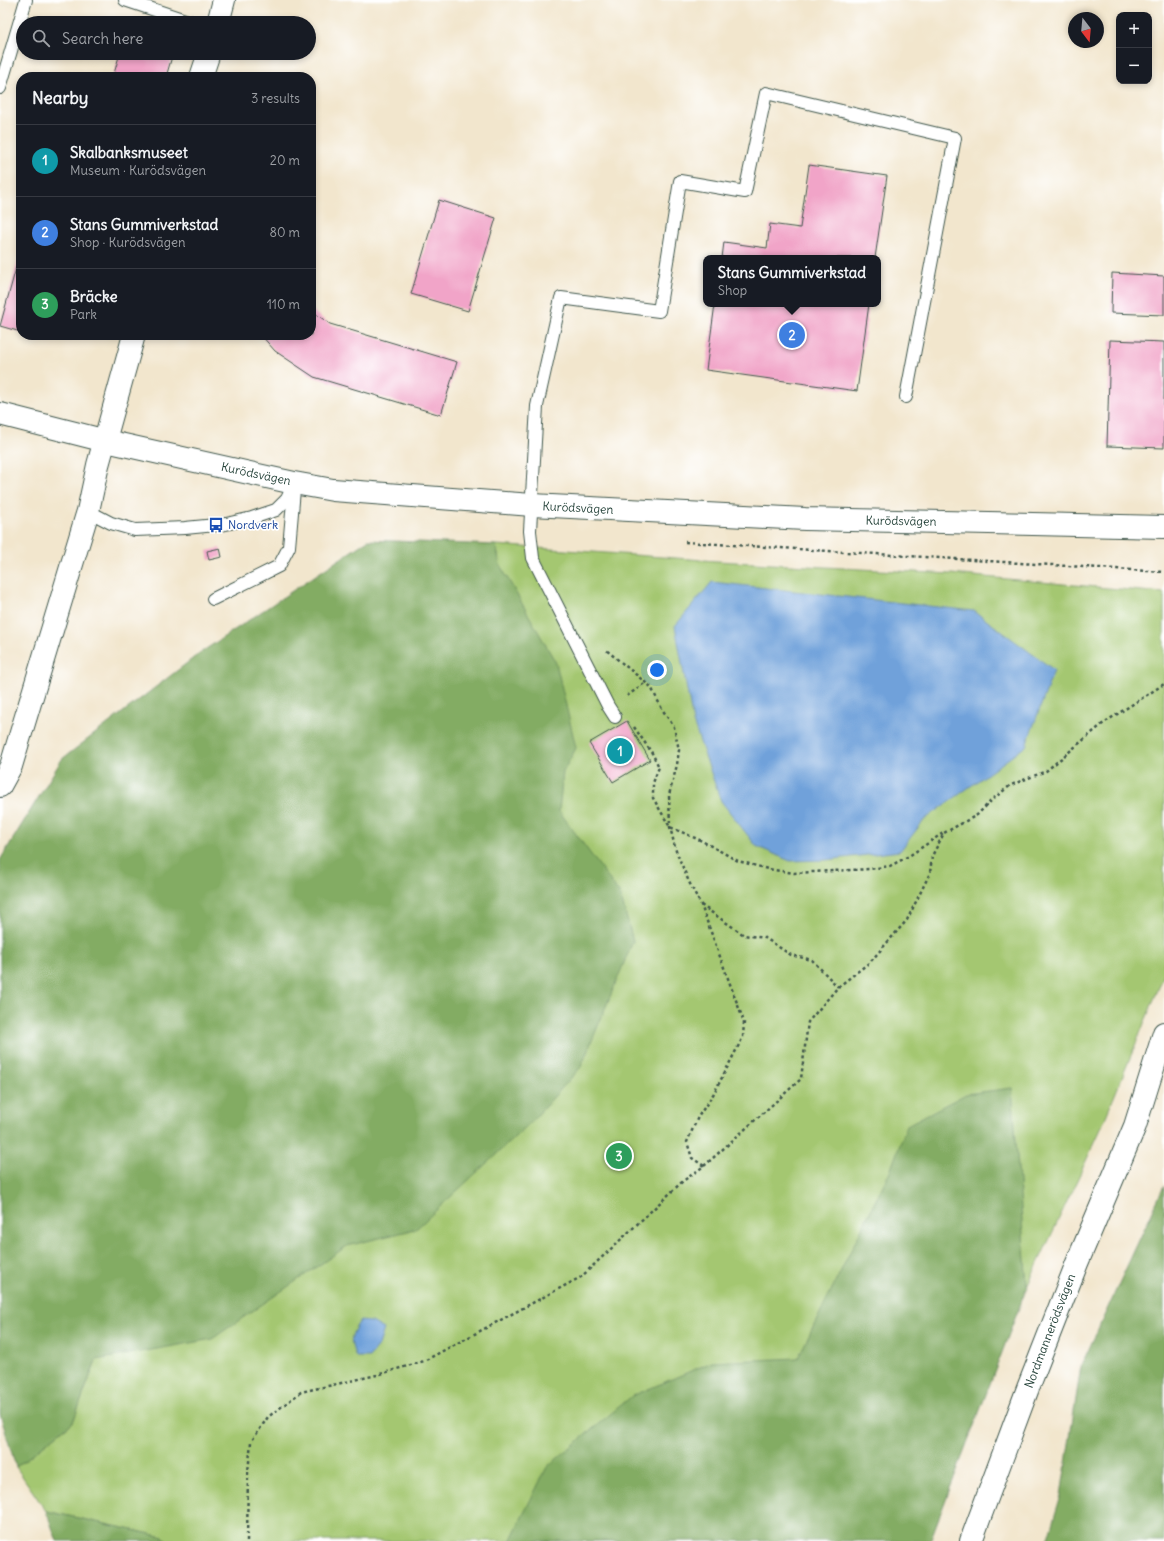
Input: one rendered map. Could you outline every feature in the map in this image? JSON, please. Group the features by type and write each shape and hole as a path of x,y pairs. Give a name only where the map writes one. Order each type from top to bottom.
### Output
{"street":[{"path":"220,16 224,0"},
{"path":"203,72 207,60"},
{"path":"0,786 11,766 88,511 98,465 106,441 133,340"},
{"name":"Kurödsvägen","path":"0,414 106,441 294,483 332,490 532,505 805,519 1164,527"},
{"name":"Nordmannerödsvägen","path":"972,1540 1076,1263 1135,1126 1164,1033"},
{"name":"Nordmannerödsvägen","path":"1135,1126 1164,1076"}],"lane":[{"path":"21,16 26,0"},
{"path":"125,0 173,16"},
{"path":"0,88 16,34"},
{"path":"616,717 608,706 533,558 530,531 537,406 562,298 659,311 680,182 745,192 766,93 955,138 906,397"},
{"path":"88,511 111,523 136,530 185,528 226,524 252,518 276,510 287,499 294,483"},
{"path":"213,599 279,566 289,547 294,483"}],"path":[{"path":"680,541 1164,572"},
{"path":"573,638 592,639 651,687 674,727 679,750 677,765 669,795 670,827"},
{"path":"670,827 702,841 738,861 794,873 870,869 890,866 977,815 994,798 1011,785 1046,771 1105,722 1164,684"},
{"path":"616,717 626,714 652,753 659,767 653,783 653,798 670,827 688,882 701,905 744,1022 743,1037 714,1093 698,1117 687,1142 692,1158 704,1166"},
{"path":"247,1541 248,1472 251,1442 268,1418 301,1392 378,1375 424,1361 581,1277 683,1181 704,1166 801,1079 808,1022 838,987 870,962 907,920 930,872 932,856 944,833"},
{"path":"701,905 744,935 765,938 791,955 812,960 838,987"}],"green space":[{"path":"368,540 496,545 500,565 556,663 576,748 563,772 559,811 620,894 633,941 581,1067 531,1122 416,1229 347,1246 212,1339 96,1360 73,1422 16,1467 0,1414 0,860 62,759 200,653"},
{"path":"496,545 717,561 951,574 1164,593 1164,975 1100,1131 1027,1287 1019,1190 675,1541 168,1541 164,1537 46,1511 16,1467 73,1422 96,1360 500,565"},
{"path":"1012,1088 1027,1287 930,1541 510,1541 547,1467 632,1396 712,1362 798,1358 891,1169 907,1125 966,1094"},
{"path":"1164,1186 1164,1541 1047,1541 1061,1495 1081,1366"},
{"path":"46,1511 164,1537 168,1541 57,1541"}],"water":[{"path":"712,582 974,611 1054,670 1026,746 924,820 900,851 826,860 790,861 756,846 721,801 693,722 675,626"},
{"path":"360,1321 372,1322 384,1329 379,1345 369,1357 356,1357 352,1346 352,1334"}],"building":[{"path":"118,60 171,60 167,72 114,72"},
{"path":"809,165 887,176 875,255 722,255 724,242 767,248 770,224 800,228"},
{"path":"439,200 496,218 468,311 411,294"},
{"path":"16,268 16,331 0,326"},
{"path":"1112,273 1164,276 1164,315 1111,313"},
{"path":"715,307 869,307 857,391 706,370"},
{"path":"316,314 330,324 457,362 441,415 314,377 275,351 265,340 316,340"},
{"path":"1110,340 1164,342 1164,448 1107,446"},
{"path":"220,548 222,557 209,560 207,551"},
{"path":"627,721 650,760 613,782 589,743"}],"place":[{"name":"Stans Gummiverkstad","path":"792,335"},
{"name":"Nordverk","path":"216,525"},
{"name":"Skalbanksmuseet","path":"620,751"},
{"name":"Bräcke","path":"619,1156"}]}
